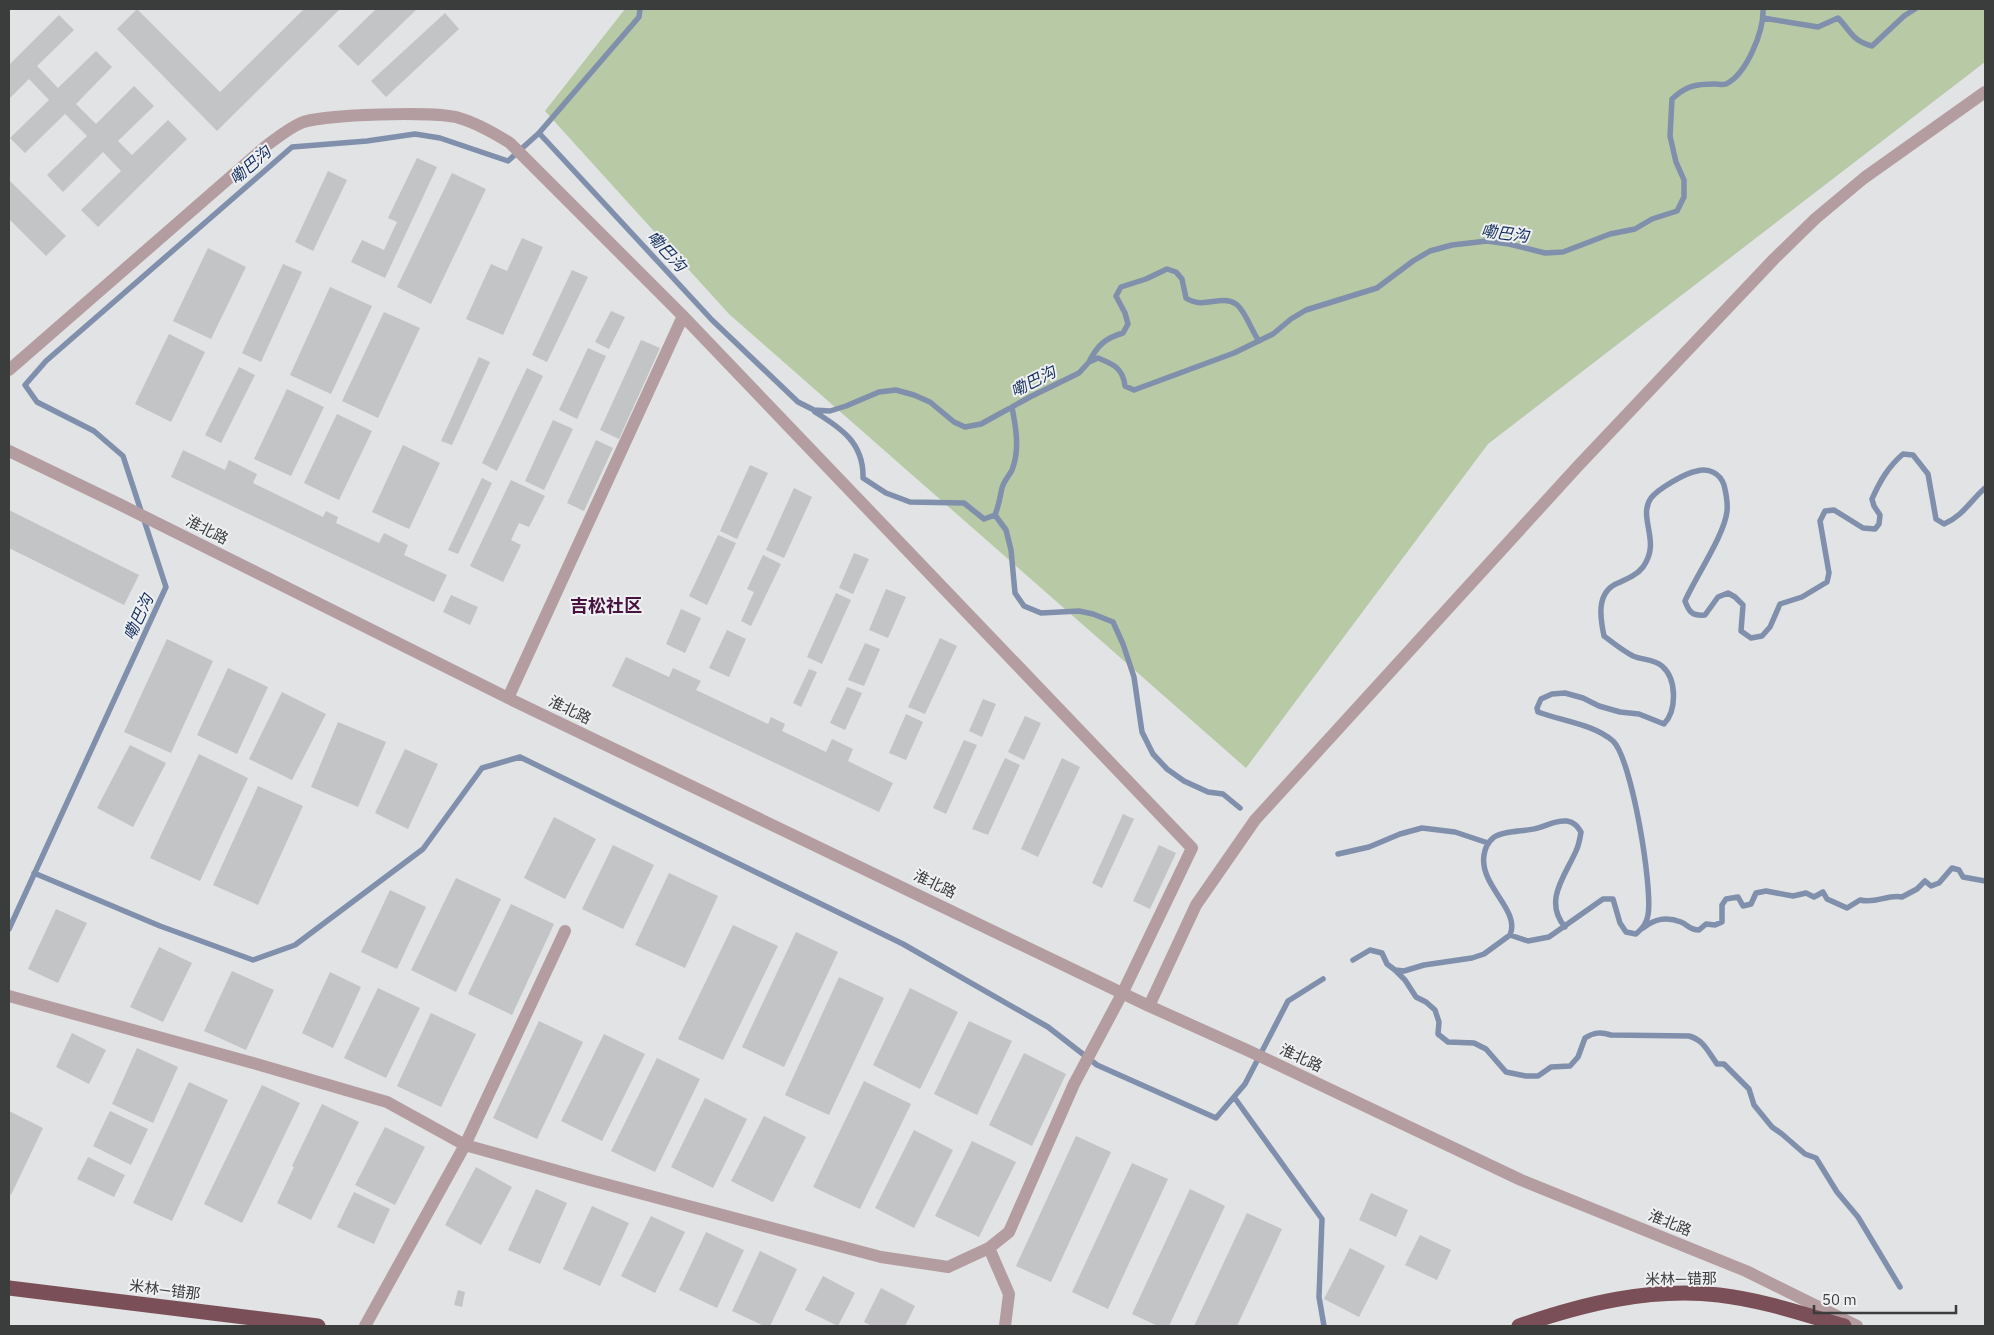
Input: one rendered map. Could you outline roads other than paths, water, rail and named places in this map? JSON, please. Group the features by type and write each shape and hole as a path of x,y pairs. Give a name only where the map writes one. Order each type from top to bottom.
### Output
{"highway":[{"name":"米林—错那","path":"9,1288 318,1326"},
{"name":"米林—错那","path":"1518,1326 1566,1310 1614,1299 1669,1294 1719,1295 1778,1306 1844,1326"}],"street":[{"path":"1149,1006 1196,904 1255,820 1557,488 1774,258 1815,219 1864,178 1985,92"},
{"path":"9,370 266,146 302,122 340,116 397,114 457,117 492,131 510,143 683,316 1192,848 1123,992 1074,1084 1010,1232 989,1248 948,1268 881,1257 465,1145 387,1102 9,996"},
{"path":"508,698 683,316"},
{"name":"淮北路","path":"9,451 508,698 1149,1006 1249,1051 1521,1180 1746,1271 1857,1326"},
{"path":"366,1326 465,1145 565,931"},
{"path":"989,1248 1009,1294 1005,1326"}],"waterway":[{"name":"嘞巴沟","path":"9,929 166,587 123,456 94,431 37,402 25,385 46,361 292,147 367,141 415,134 440,138 508,161 539,133 639,17 640,9"},
{"name":"嘞巴沟","path":"539,133 712,320 798,402 814,410 830,411 879,392 896,390 930,402 954,422 965,427 981,424 1079,373 1089,362 1098,358 1108,362 1120,371 1125,386 1134,390 1234,353 1273,334 1291,319 1306,310 1377,288 1413,261 1430,251 1452,245 1487,241 1509,244 1545,253 1563,252 1610,234 1635,229 1652,219 1677,211 1684,197 1684,180 1676,162 1670,136 1672,99 1691,87 1726,84 1734,79 1753,51 1761,28 1763,9"},
{"path":"1763,18 1818,27 1838,18 1852,35 1865,44 1872,46 1904,16 1915,9"},
{"path":"1089,362 1102,343 1111,337 1123,333 1128,324 1125,313 1116,296 1121,287 1146,279 1167,269 1176,272 1182,279 1186,298 1199,303 1230,301 1236,304 1259,341"},
{"path":"815,412 834,424 849,438 860,455 863,478 886,493 910,502 964,503 984,519 995,515 1003,485 1012,470 1016,455 1015,423 1012,407"},
{"path":"1353,960 1370,950 1382,953 1387,964 1395,970 1404,971 1424,965 1472,958 1484,954 1510,935 1528,941 1549,937 1603,899 1613,899 1620,923 1626,932 1636,934 1644,926 1649,901 1644,853 1634,797 1620,753 1613,741 1605,735 1587,727 1538,712 1537,708 1541,699 1552,694 1565,693 1583,698 1599,706 1620,712 1639,714 1664,724 1668,718 1674,695 1673,686 1667,672 1655,662 1629,654 1618,647 1604,636 1601,621 1601,606 1606,592 1611,587 1638,572 1648,557 1650,539 1647,506 1651,498 1659,490 1692,472 1701,470 1714,472 1720,477 1725,488 1727,501 1725,521 1685,601 1692,612 1697,615 1705,615 1718,597 1728,593 1743,605 1741,631 1751,638 1762,636 1770,627 1780,604 1802,597 1827,582 1829,573 1820,521 1825,511 1834,510 1863,528 1875,529 1879,524 1880,515 1872,499 1885,475 1903,454 1913,455 1928,474 1936,519 1944,524 1962,512 1985,488"},
{"path":"995,515 1006,530 1011,550 1015,593 1024,606 1041,613 1079,611 1113,622 1134,677 1142,732 1153,754 1167,769 1184,781 1208,792 1223,794 1240,808"},
{"path":"34,873 160,926 253,960 295,945 423,849 482,768 520,757 903,944 1048,1027 1097,1065 1216,1118 1245,1084 1288,1001 1323,979"},
{"path":"1510,935 1512,926 1510,916 1493,887 1484,866 1484,855 1487,846 1497,835 1536,829 1563,821 1573,823 1581,832 1577,849 1562,879 1556,898 1556,908 1565,927"},
{"path":"1338,854 1369,847 1400,834 1422,828 1455,832 1488,843"},
{"path":"1643,928 1652,922 1666,919 1676,920 1699,930 1706,924 1715,925 1722,922 1722,905 1726,899 1738,897 1743,906 1751,904 1756,893 1766,891 1793,896 1806,893 1814,897 1823,892 1827,899 1847,908 1860,900 1871,901 1897,896 1902,897 1917,889 1925,881 1931,886 1939,883 1952,868 1959,870 1963,877 1985,881"},
{"path":"1395,970 1405,980 1416,997 1426,1002 1435,1010 1439,1022 1438,1034 1448,1042 1474,1043 1486,1049 1506,1072 1538,1076 1551,1067 1570,1066 1578,1057 1585,1038 1595,1034 1689,1036 1698,1040 1717,1064 1724,1064 1749,1089 1754,1105 1772,1127 1805,1154 1816,1158 1837,1192 1858,1217 1900,1287"},
{"path":"1234,1097 1322,1219 1319,1297 1324,1326"}],"district":[{"name":"吉松社区","path":"606,606"}]}
